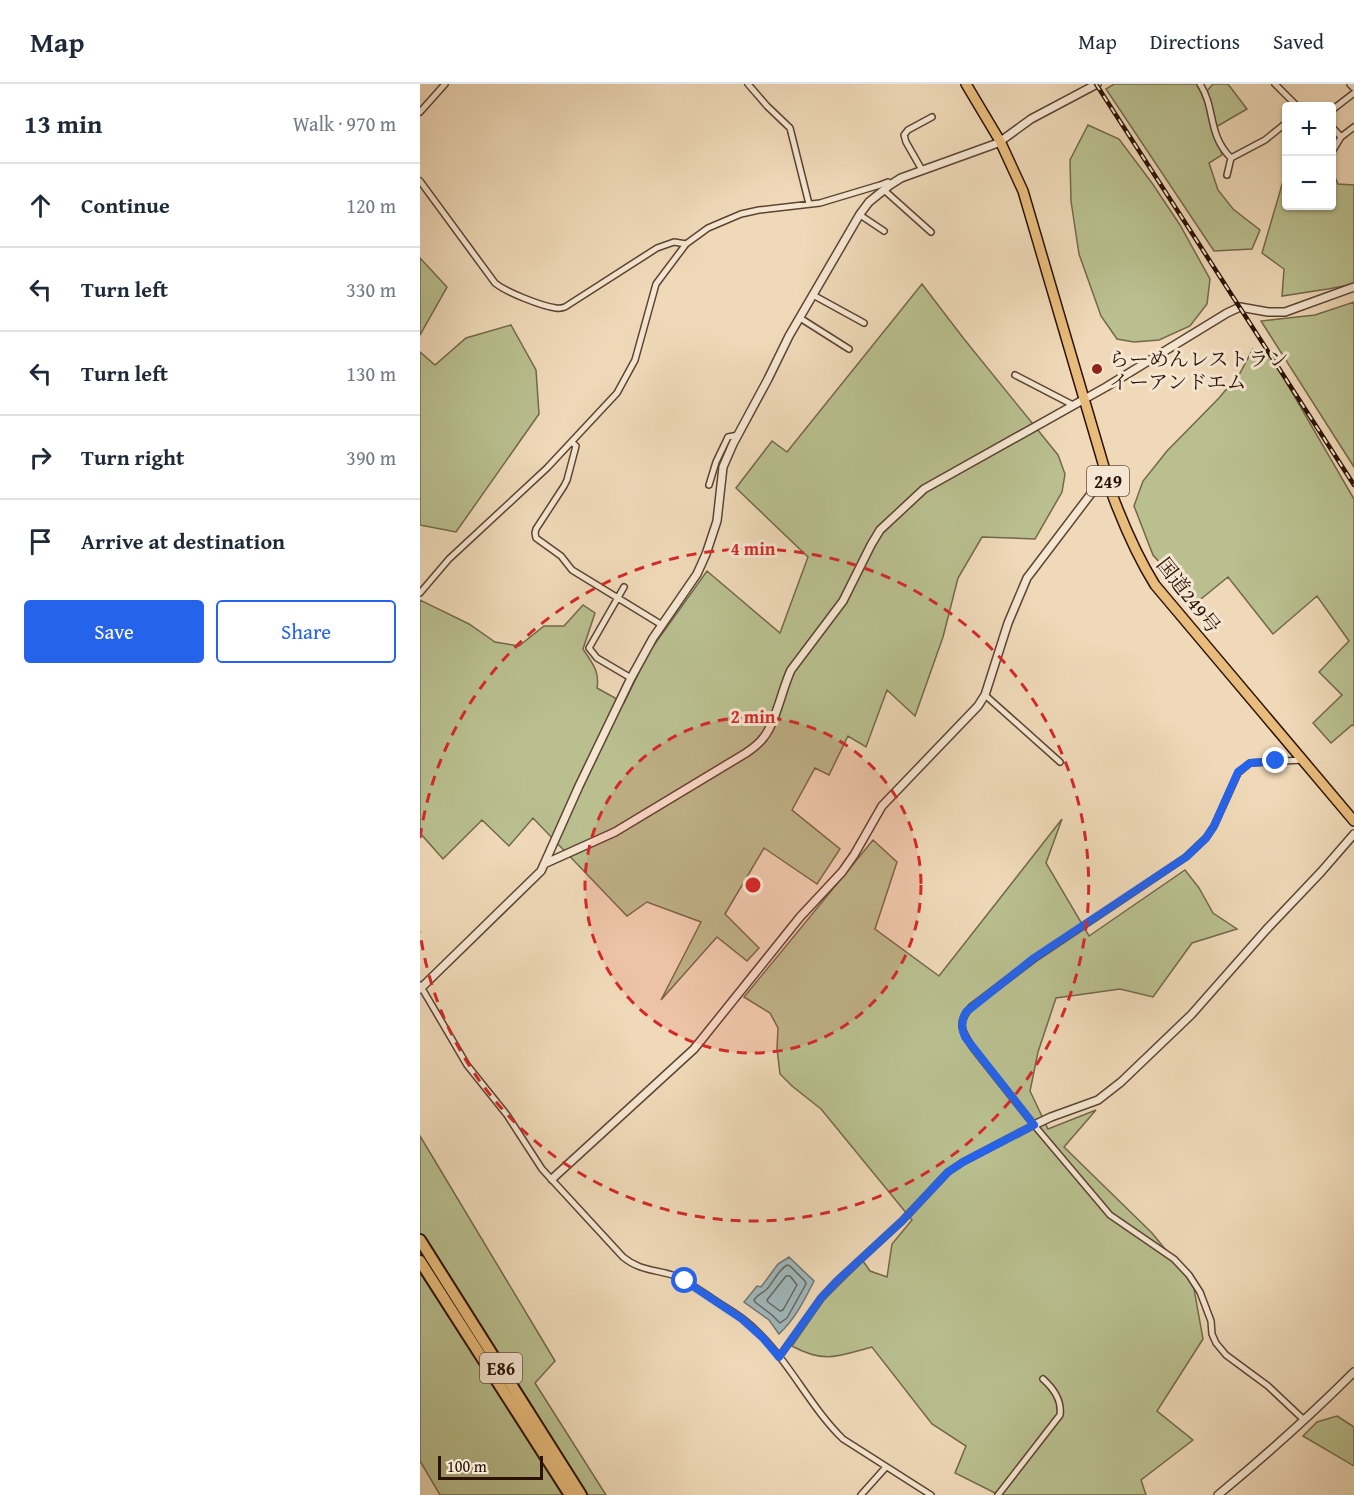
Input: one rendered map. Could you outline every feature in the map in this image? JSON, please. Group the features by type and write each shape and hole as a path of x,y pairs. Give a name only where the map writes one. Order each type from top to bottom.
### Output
{"highway":[{"name":"国道249号","path":"966,84 1000,141 1023,191 1112,494 1124,528 1141,563 1155,585 1354,821"},
{"name":"E86","path":"420,1240 581,1495"},
{"name":"E86","path":"420,1261 570,1495"}],"street":[{"path":"420,112 445,84"},
{"path":"748,84 790,128 809,204"},
{"path":"931,1495 853,1447 833,1430 779,1357 742,1319 677,1277 629,1262 542,1169 507,1115 467,1065 421,987 536,877 544,864 631,678 662,625 697,574 717,521 723,467 738,435 800,318 869,202 901,178 998,143 1031,119 1097,84"},
{"path":"1200,84 1206,93 1218,142 1231,158"},
{"path":"1275,84 1293,102"},
{"path":"1336,107 1354,93"},
{"path":"922,170 904,135 908,130 932,117"},
{"path":"1227,175 1231,158 1265,140 1282,127"},
{"path":"1336,145 1341,136 1354,127"},
{"path":"1336,131 1341,136"},
{"path":"420,181 495,283 528,300 557,309 565,307 657,248 674,242 687,244"},
{"path":"420,593 449,559 530,485 610,402 627,377 635,360 653,291 687,244 708,228 741,214 820,203 888,183 887,187 932,232"},
{"path":"860,215 884,231"},
{"path":"544,864 615,832 755,746 770,727 791,670 843,601 880,530 924,489 1106,387 1227,313 1240,307 1268,312 1285,312 1354,286"},
{"path":"813,295 864,324"},
{"path":"800,318 849,349"},
{"path":"1015,375 1073,405"},
{"path":"709,485 716,462 728,437 738,435"},
{"path":"572,442 576,446 567,480 536,529 536,538 561,556 572,570 662,625"},
{"path":"552,1179 694,1049 800,917 842,872 882,806 978,706 985,695 1008,623 1027,578 1090,495 1107,477"},
{"path":"624,587 590,648 597,658 631,678"},
{"path":"985,695 1060,762"},
{"path":"1303,759 1250,763 1243,767 1238,772 1214,826 1206,838 1186,857 1034,958 966,1012 962,1023 965,1037 1034,1125 1110,1215 1174,1259 1189,1275 1200,1292 1211,1321 1212,1334 1216,1343 1226,1355 1268,1386 1304,1420"},
{"path":"779,1357 821,1298 902,1221 948,1172 1034,1125 1098,1100 1121,1082 1191,1015 1354,834"},
{"path":"1218,1495 1256,1464 1354,1372"},
{"path":"998,1495 1060,1415 1060,1407 1054,1390 1043,1379"},
{"path":"861,1495 886,1467"}],"green space":[{"path":"1114,84 1200,84 1207,91 1213,84 1228,84 1247,109 1216,127 1222,155 1209,163 1218,190 1233,209 1260,230 1252,249 1214,251 1106,89"},
{"path":"1088,125 1119,139 1180,225 1210,279 1207,304 1190,326 1159,340 1134,342 1117,339 1101,316 1079,254 1071,201 1070,160"},
{"path":"1336,179 1338,184 1354,185 1354,284 1282,296 1284,269 1262,253 1282,185 1282,210 1336,210"},
{"path":"420,258 447,287 420,335"},
{"path":"922,284 1058,455 1065,474 1062,492 1035,539 982,537 958,578 943,637 915,716 887,690 866,747 848,736 829,775 815,768 792,810 840,849 817,884 764,848 725,914 759,948 747,961 717,937 661,1000 701,922 647,902 627,916 533,818 509,846 482,820 443,859 420,833 420,600 469,624 495,642 519,646 544,626 564,626 583,605 595,613 583,649 596,672 597,688 624,703 649,652 707,571 780,633 808,557 736,488 772,441 787,452"},
{"path":"1354,302 1354,467 1261,321 1315,315"},
{"path":"511,325 536,370 539,414 456,532 420,525 420,352 435,365 466,338"},
{"path":"1253,349 1271,356 1354,499 1354,726 1352,725 1331,743 1313,723 1342,695 1319,672 1349,641 1317,596 1273,634 1228,577 1196,603 1153,555 1134,506 1143,481 1167,451 1240,373"},
{"path":"1062,819 1046,863 1089,936 1185,870 1199,888 1213,913 1237,929 1192,943 1153,997 1120,989 1056,998 1038,1052 1030,1091 1048,1129 1096,1110 1064,1147 1152,1233 1193,1283 1203,1339 1157,1411 1193,1440 1141,1480 1146,1495 999,1495 955,1473 966,1446 932,1424 872,1347 823,1357 792,1346 824,1300 863,1261 870,1271 887,1277 892,1244 912,1220 821,1109 780,1074 777,1049 778,1028 770,1013 744,997 873,840 897,862 875,929 939,976"},
{"path":"420,1136 555,1361 535,1383 606,1495 440,1495 420,1461"},
{"path":"1337,1416 1354,1427 1354,1466 1303,1436 1317,1422"}],"water":[{"path":"789,1257 814,1281 803,1303 779,1334 769,1320 744,1302 757,1286 761,1287 778,1264"}],"railway":[{"path":"1096,84 1354,485"}],"place":[{"name":"らーめんレストラン イーアンドエム","path":"1097,369"}],"route":[{"path":"685,1281 742,1319 779,1357 821,1298 902,1221 948,1172 1034,1125 965,1037 962,1023 966,1012 1034,958 1186,857 1206,838 1214,826 1238,772 1250,763 1276,761"}]}
